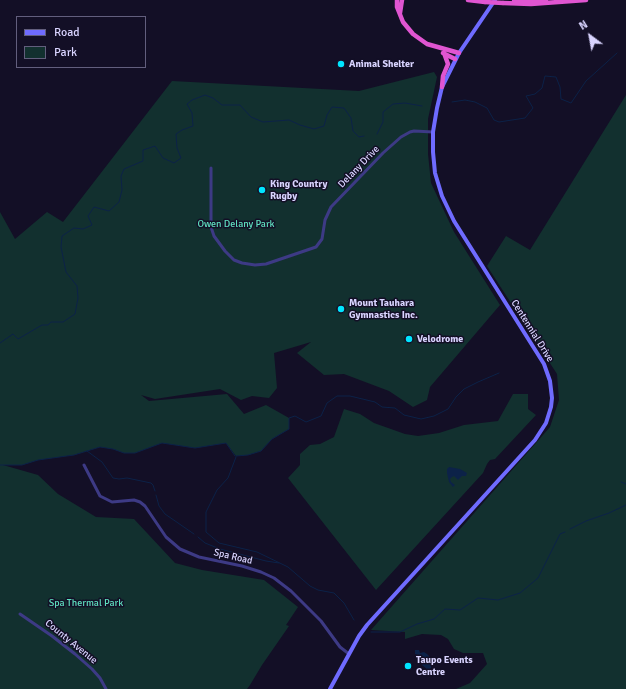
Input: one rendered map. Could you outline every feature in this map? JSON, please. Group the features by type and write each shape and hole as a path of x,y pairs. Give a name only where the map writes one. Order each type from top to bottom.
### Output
{"highway":[{"path":"396,0 397,7 406,26 413,34 422,41 438,48 458,53"},
{"path":"400,13 402,0"},
{"path":"468,0 531,4 586,0"},
{"path":"514,0 546,0"},
{"path":"438,48 455,59"},
{"path":"442,87 443,76 448,64 444,53"}],"main road":[{"name":"Centennial Drive","path":"349,654 363,631 379,610 535,440 546,423 551,407 551,385 544,364 459,230 442,196 435,173 433,132 442,87 458,53 495,0"},
{"path":"330,689 349,654"}],"street":[{"name":"Delany Drive","path":"211,168 212,227 214,236 234,260 255,265 266,264 316,247 322,239 327,215 331,207 383,153 401,137 410,132 433,132"},
{"name":"Spa Road","path":"84,465 100,496 112,502 134,500 140,502 166,536 180,549 199,557 255,570 274,578 291,591 321,620 340,647 349,654"},
{"name":"County Avenue","path":"20,614 75,654 100,678 106,689"}],"green space":[{"name":"Owen Delany Park","path":"434,72 437,77 428,119 428,154 431,183 454,232 500,305 430,387 427,400 413,407 389,391 344,374 324,375 297,353 311,342 274,353 277,388 269,398 252,396 241,400 220,389 155,399 141,395 149,401 227,394 244,414 266,405 289,418 289,429 272,439 261,451 248,455 236,456 226,443 195,448 162,443 135,453 124,453 113,449 100,447 74,455 38,460 22,465 3,465 38,475 58,494 96,517 134,519 175,563 202,570 264,580 298,607 286,625 289,626 250,685 247,689 0,689 0,212 15,239 47,212 63,222 172,81 359,91"},
{"path":"626,95 626,689 456,689 470,683 487,664 483,653 463,653 454,649 448,639 441,635 422,634 405,639 405,632 371,630 550,427 559,400 557,374 487,266 506,236 530,250"},
{"path":"513,394 528,394 528,409 536,415 495,459 490,460 483,473 376,590 288,478 300,465 300,454 310,445 320,444 334,437 344,409 360,414 374,423 405,434 418,436 439,433 464,425 498,421"}],"water":[{"path":"449,467 460,469 467,473 466,476 462,476 458,480 454,476 450,479 455,485 453,487 449,482 447,473 447,469"},
{"path":"415,650 419,650 420,653 424,652 431,658 431,668 428,670 422,665 423,663 416,659 417,655 415,654"}],"waterway":[{"path":"452,102 465,100 475,102 487,108 494,120 499,122 525,118 533,108 526,96 535,94 542,88 545,76 556,77 560,87 561,99 571,103 586,81 617,53"},
{"path":"0,343 13,334 18,339 42,325 48,325 51,322 63,322 75,314 78,298 77,286 66,272 61,247 62,236 74,228 83,229 92,225 88,216 94,207 109,211 119,202 122,190 121,176 124,169 143,161 143,150 155,146 163,158 174,163 181,158 177,148 176,134 193,126 192,113 187,104 192,100 205,95 213,98 222,105 240,105 251,117 263,122 289,120 314,129 324,126 327,115 332,107 344,108 351,118 353,131 359,137 364,136"},
{"path":"377,134 383,122 383,112 393,104 405,103 422,106"},
{"path":"236,456 248,455 261,451 272,439 289,429 289,418 295,416 306,422 321,416 327,403 337,396 350,396 375,402 382,407 395,408 404,415 421,419 434,416 448,409 456,397 464,389 499,373"},
{"path":"0,465 22,465 38,460 74,455 100,447 113,449 124,453 135,453 162,443 195,448 226,443 235,456"},
{"path":"87,451 102,462 113,478 127,478 151,483 155,491"},
{"path":"236,457 228,478 217,490 206,512 206,532 219,543 257,552 288,567 310,586 318,590 334,593 344,603 354,620"},
{"path":"621,482 626,484"},
{"path":"156,495 159,506 165,514 194,534"},
{"path":"570,529 626,505"},
{"path":"371,632 400,632 417,624 434,619 445,609 460,610 478,598 498,600 520,593 538,578 560,534 565,532"},
{"path":"198,537 205,543 220,549 279,563"}],"place":[{"name":"Animal Shelter","path":"341,64"},
{"name":"King Country Rugby","path":"262,190"},
{"name":"Mount Tauhara Gymnastics Inc.","path":"341,309"},
{"name":"Velodrome","path":"409,339"},
{"name":"Taupo Events Centre","path":"408,666"}],"park label":[{"name":"Spa Thermal Park","path":"86,603"}]}
